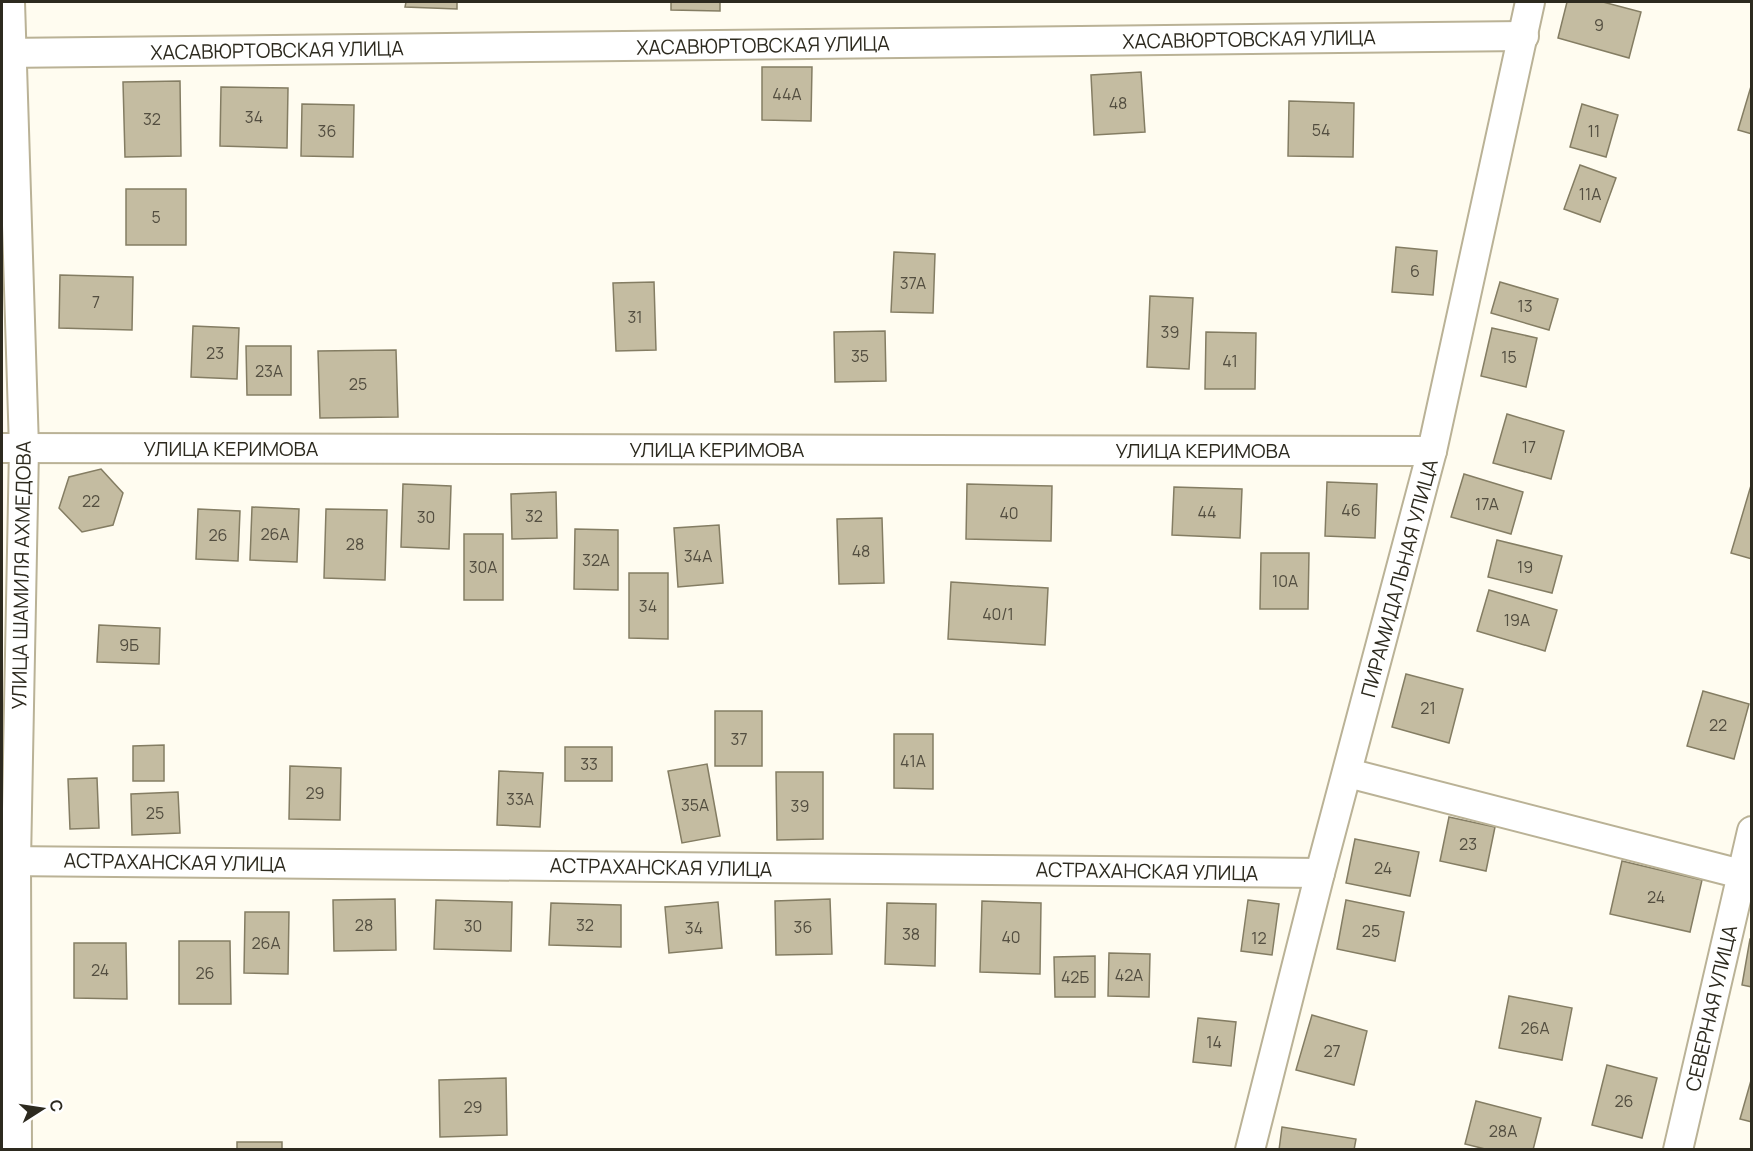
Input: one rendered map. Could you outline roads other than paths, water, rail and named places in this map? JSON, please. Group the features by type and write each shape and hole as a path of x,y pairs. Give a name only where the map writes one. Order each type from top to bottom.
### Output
{"street":[{"name":"УЛИЦА ШАМИЛЯ АХМЕДОВА","path":"10,2 6,53 13,448 9,861 17,1149"},
{"name":"ПИРАМИДАЛЬНАЯ УЛИЦА","path":"1250,1149 1320,873 1432,451 1530,2"},
{"name":"ХАСАВЮРТОВСКАЯ УЛИЦА","path":"6,53 1524,36"},
{"name":"УЛИЦА КЕРИМОВА","path":"13,448 1432,451"},
{"path":"1348,773 1741,874"},
{"name":"СЕВЕРНАЯ УЛИЦА","path":"1678,1149 1751,837"},
{"name":"АСТРАХАНСКАЯ УЛИЦА","path":"9,861 1320,873"}]}
